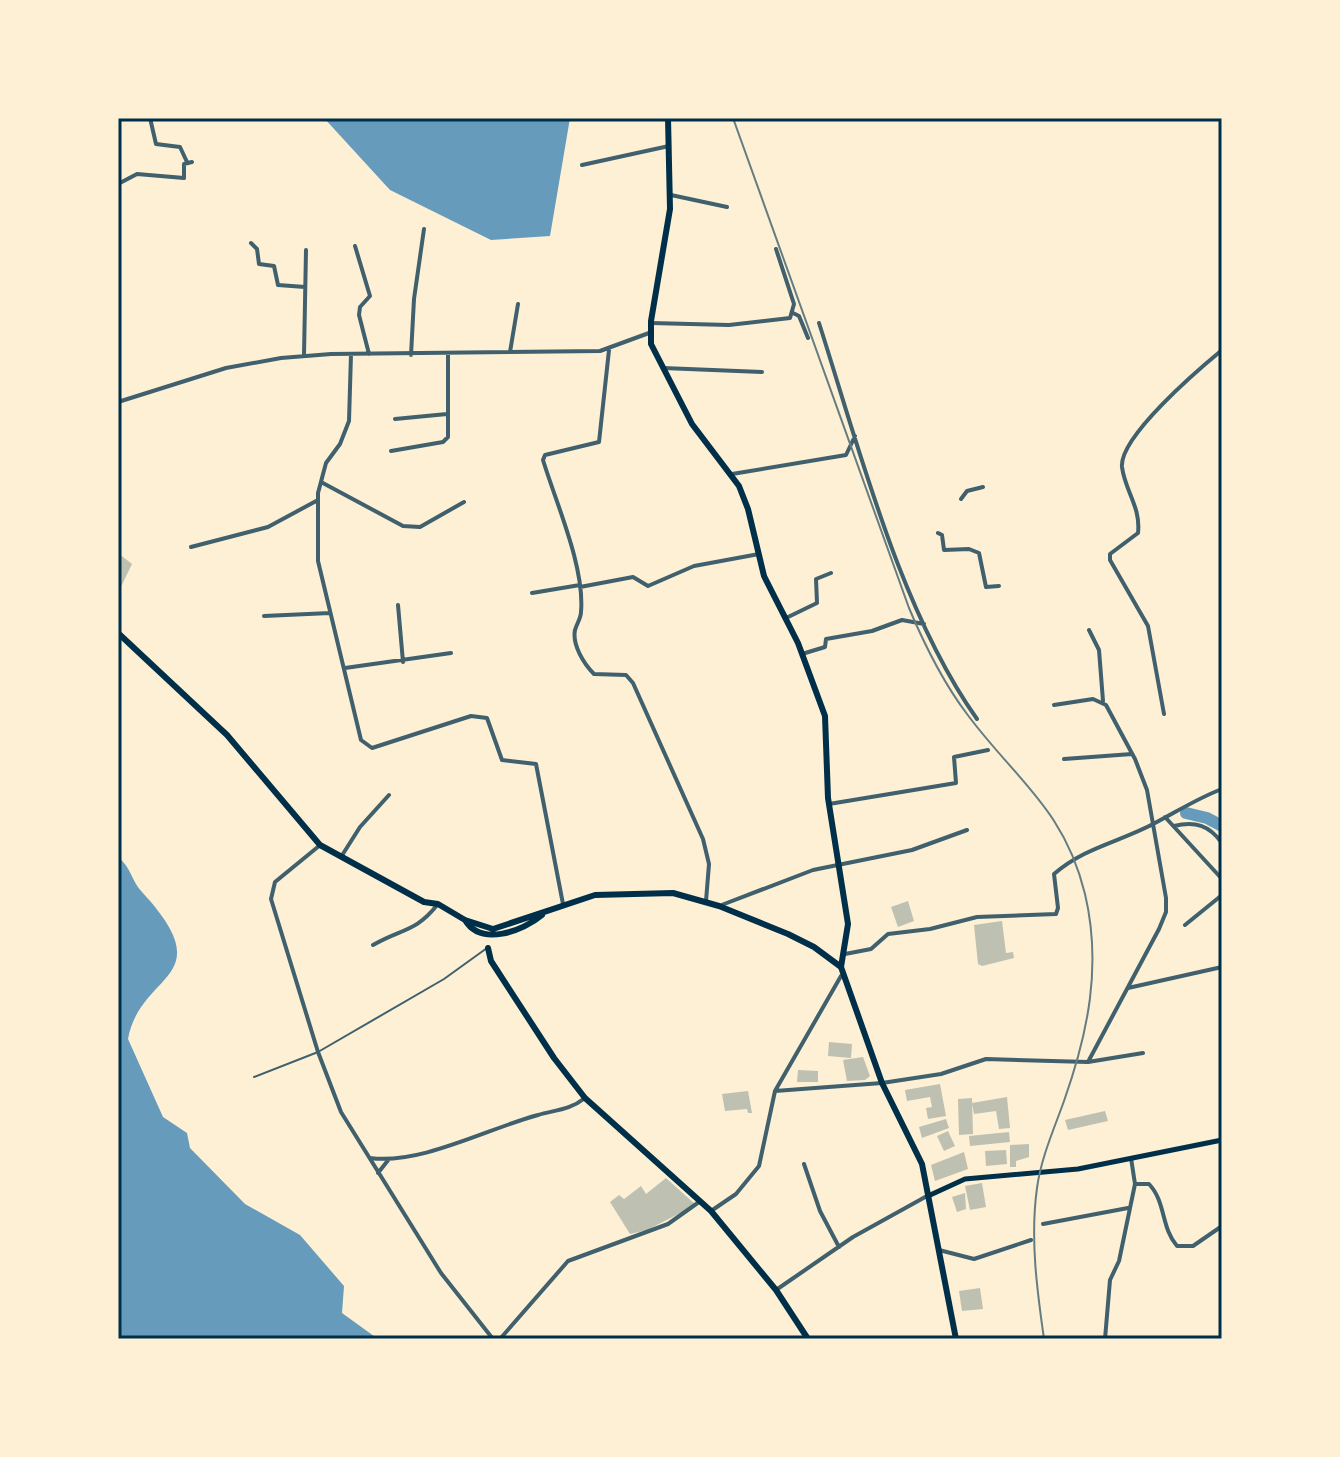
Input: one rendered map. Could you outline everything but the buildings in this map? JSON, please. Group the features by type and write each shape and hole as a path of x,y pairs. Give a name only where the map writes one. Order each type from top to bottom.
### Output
{"main road":[{"path":"668,118 671,195 649,333 661,368 692,424 732,474 748,509 764,576 802,654 825,716 829,804 848,924 841,976 882,1083 911,1137 928,1196 956,1339"},
{"path":"118,633 227,735 320,845 424,902 438,904 465,920 493,929 605,893 673,893 706,901 800,940 841,967"},
{"path":"488,948 491,961 554,1058 585,1098 711,1211 776,1290 808,1339"},
{"path":"928,1196 965,1179 1049,1173 1222,1140"}],"street":[{"path":"118,184 137,174 184,178 184,164 190,162 180,147 156,144 150,118"},
{"path":"582,165 670,146"},
{"path":"671,195 727,207"},
{"path":"411,355 414,299 424,229"},
{"path":"251,243 257,249 259,264 274,266 278,285 305,287"},
{"path":"355,246 370,296 359,309 369,354"},
{"path":"651,323 755,324 781,321 793,313 794,304 776,249"},
{"path":"304,355 306,250"},
{"path":"510,352 518,304"},
{"path":"793,313 799,316 808,338"},
{"path":"819,323 855,436 924,624 942,665 977,719"},
{"path":"118,402 226,368 304,355 609,350 649,333"},
{"path":"609,350 599,442 545,455 543,460 580,586 581,614 575,632 580,653 594,674 626,675 633,683 703,839 709,864 706,901"},
{"path":"1164,714 1148,626 1110,560 1110,554 1138,533 1139,514 1122,467 1123,456 1133,438 1161,407 1222,350"},
{"path":"391,451 443,442 448,437 448,353"},
{"path":"351,354 349,421 340,444 326,463 318,500 318,561 345,668 355,725 367,747 481,715 487,718 502,760 536,764 564,905"},
{"path":"661,368 762,372"},
{"path":"395,419 447,414"},
{"path":"732,474 846,455 855,436"},
{"path":"321,482 403,526 420,527 464,502"},
{"path":"961,499 967,491 983,487"},
{"path":"191,547 268,527 318,500"},
{"path":"938,533 942,535 944,550 979,553 986,587 999,586"},
{"path":"532,593 633,577 648,586 694,566 759,554"},
{"path":"786,618 817,603 816,579 831,573"},
{"path":"398,605 403,662"},
{"path":"264,616 274,613 330,613"},
{"path":"802,654 825,647 826,639 872,631 895,622 924,624"},
{"path":"1088,1062 1166,912 1164,877 1147,790 1132,754 1103,703 1099,650 1089,630"},
{"path":"345,668 451,653"},
{"path":"1054,705 1093,699 1103,703"},
{"path":"829,804 956,783 954,757 988,750"},
{"path":"1064,759 1132,754"},
{"path":"845,954 871,949 888,934 930,929 977,917 1056,914 1054,874 1073,857 1154,824 1222,789"},
{"path":"341,857 360,827 389,795"},
{"path":"1165,817 1222,879"},
{"path":"1174,826 1201,825 1212,830 1222,843"},
{"path":"719,906 789,877 929,846 967,830"},
{"path":"320,845 275,882 271,899 318,1052 341,1112 378,1173 441,1273 493,1339"},
{"path":"1185,925 1222,895"},
{"path":"373,945 394,933 417,927 438,904"},
{"path":"1128,988 1222,967"},
{"path":"711,1211 736,1194 759,1166 775,1091 841,976"},
{"path":"775,1091 882,1083 941,1074 986,1059 1088,1062 1143,1053"},
{"path":"369,1158 389,1159 481,1137 535,1116 571,1108 585,1098"},
{"path":"1105,1339 1110,1280 1119,1261 1135,1184 1131,1158"},
{"path":"378,1173 389,1159"},
{"path":"804,1164 820,1211 839,1247"},
{"path":"1135,1184 1149,1184 1156,1191 1165,1225 1177,1246 1193,1246 1222,1226"},
{"path":"776,1290 839,1247 928,1196"},
{"path":"500,1339 568,1261 668,1224 701,1201"},
{"path":"1043,1224 1128,1208"},
{"path":"939,1250 974,1259 1031,1240"}],"lane":[{"path":"254,1077 318,1052 444,979 488,948"}],"water":[{"path":"324,118 570,118 550,236 491,240 390,190"},
{"path":"118,857 165,921 176,943 176,959 170,973 135,1017 128,1039 163,1117 187,1133 190,1148 245,1204 300,1235 344,1286 342,1313 378,1339 118,1339"}],"waterway":[{"path":"1186,813 1207,818 1222,826"}],"railway":[{"path":"733,118 921,636 958,702 1051,816 1076,864 1085,894 1092,947 1086,1025 1048,1144 1035,1207 1035,1264 1044,1339"}]}
